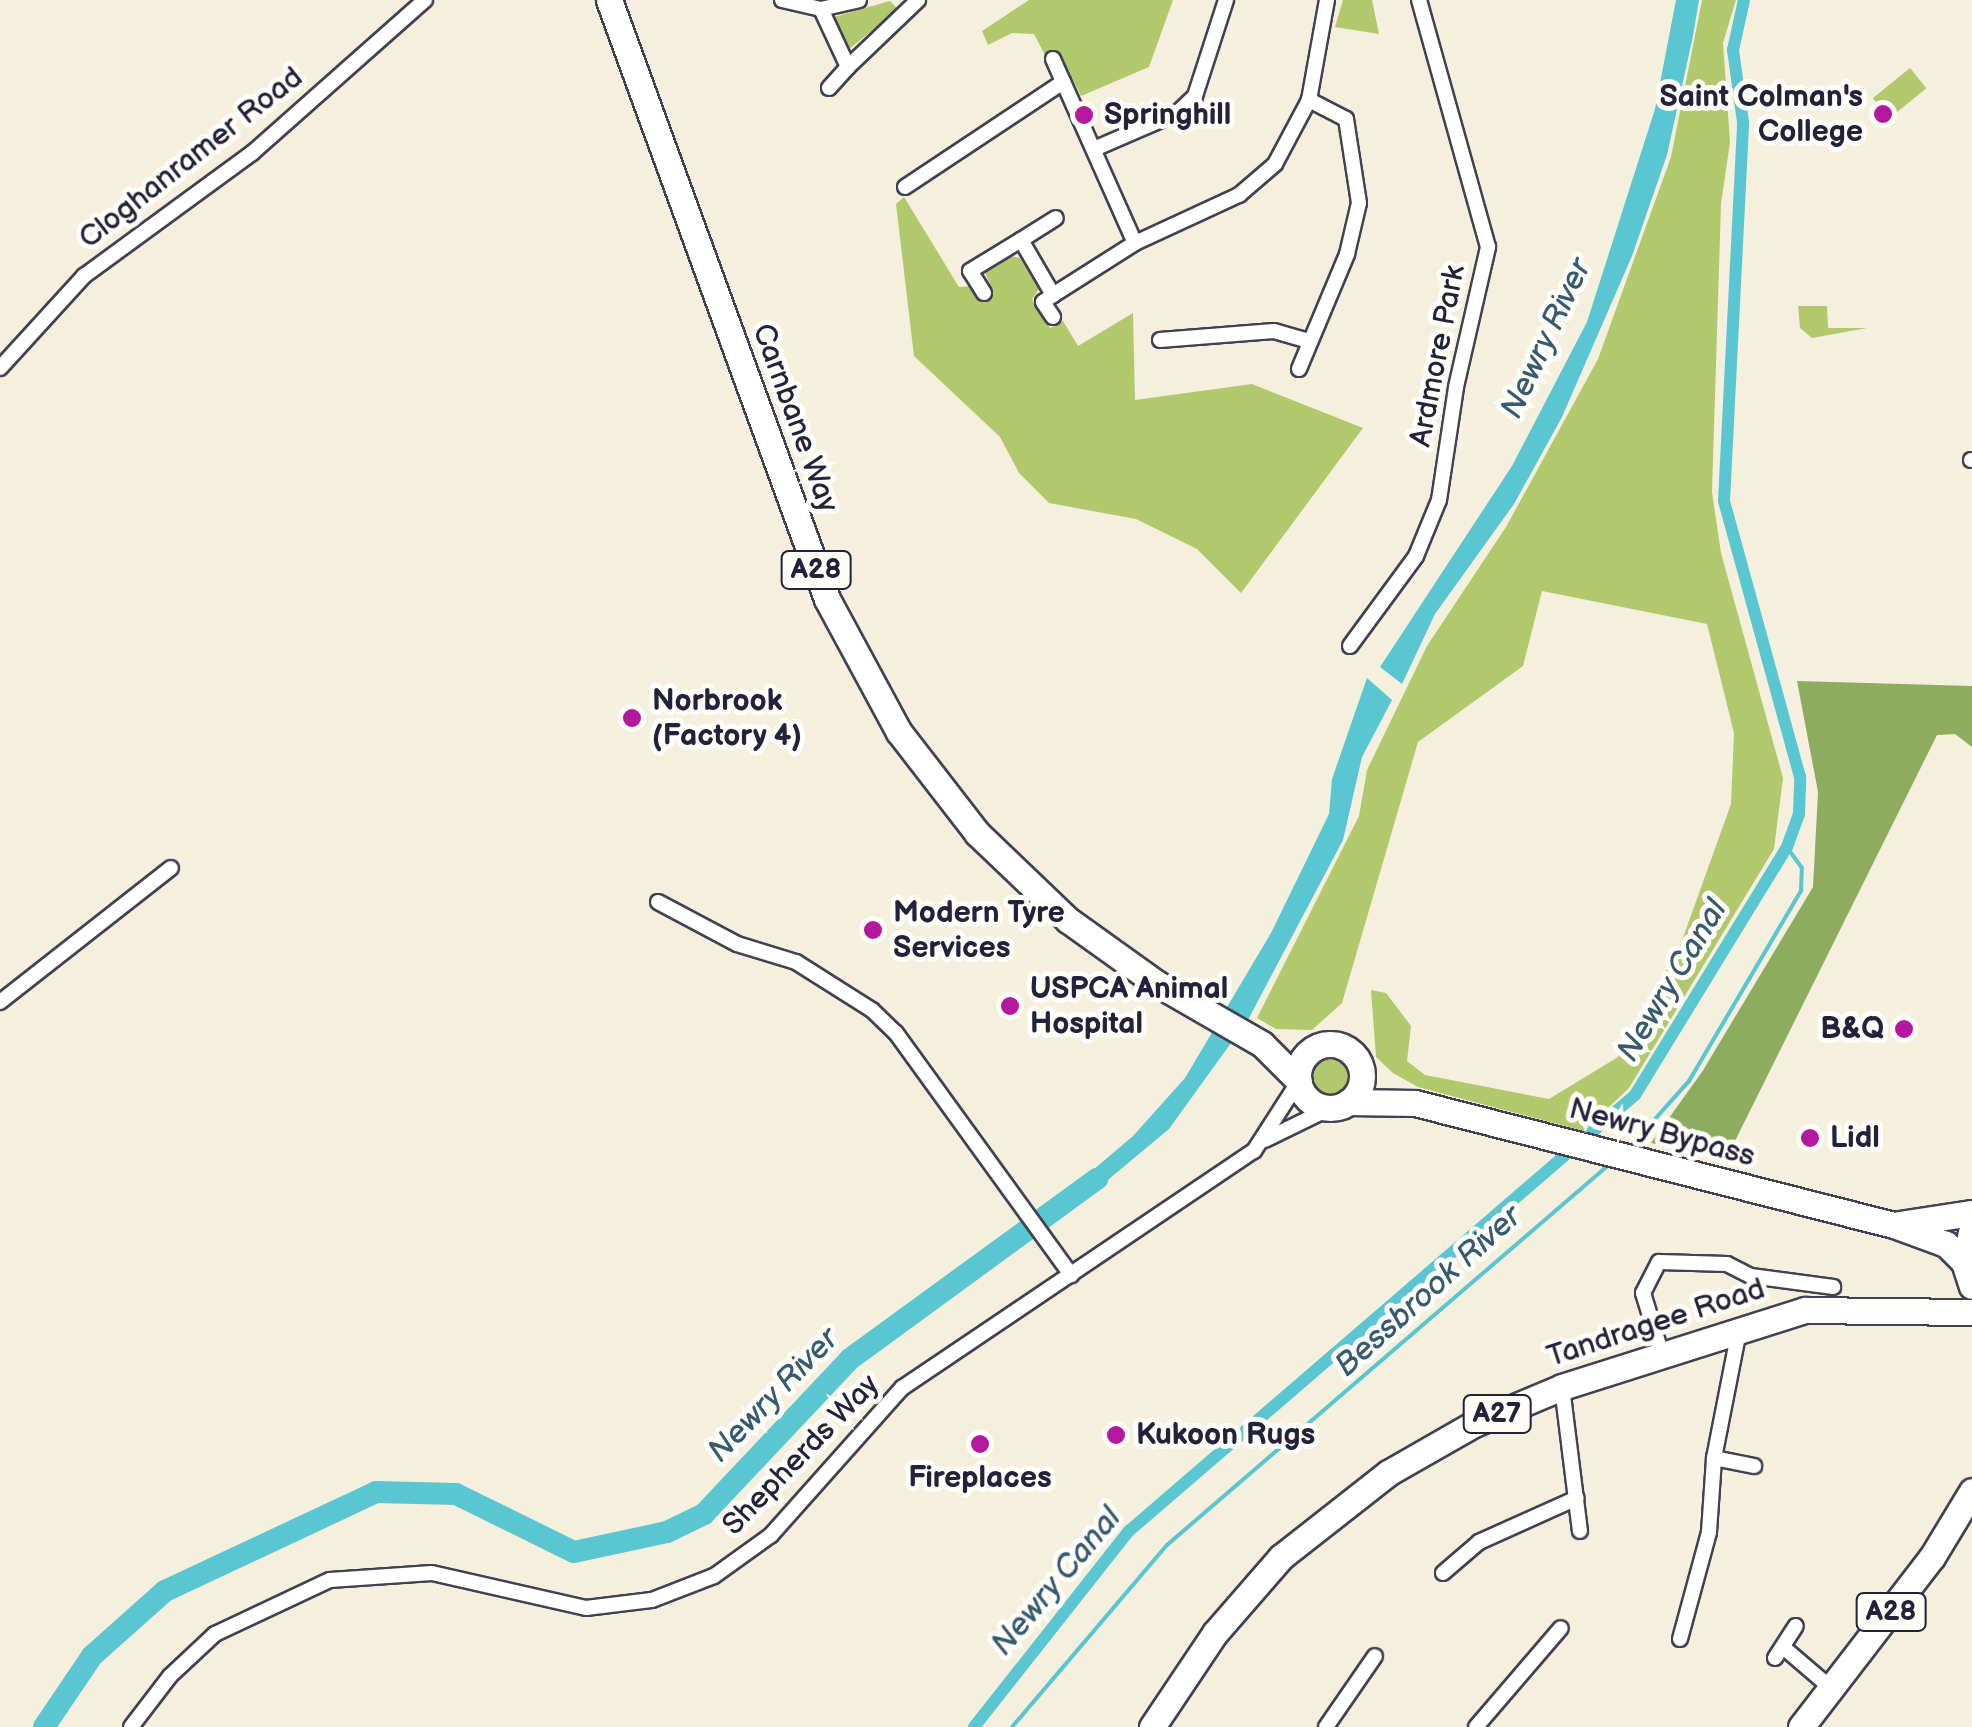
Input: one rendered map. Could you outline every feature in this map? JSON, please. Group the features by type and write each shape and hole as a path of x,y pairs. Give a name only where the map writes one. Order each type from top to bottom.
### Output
{"highway":[{"name":"Carnbane Way","path":"609,0 827,599 899,732 977,833 1046,900 1112,954 1256,1040"},
{"path":"1256,1040 1344,1047 1361,1068 1415,1102"},
{"path":"1256,1040 1299,1081 1306,1097 1339,1105 1415,1102"},
{"path":"1299,1081 1301,1062 1316,1047"},
{"path":"1339,1105 1360,1087 1361,1068"},
{"name":"Newry Bypass","path":"1415,1102 1894,1225 1946,1244 1969,1278"},
{"path":"1894,1225 1972,1212"},
{"path":"1969,1278 1972,1228"},
{"name":"Tandragee Road","path":"1152,1727 1226,1620 1316,1526 1427,1448 1562,1387 1739,1330 1822,1308 1962,1312 1969,1278"},
{"name":"A28","path":"1801,1727 1932,1557 1972,1491"}],"street":[{"name":"Cloghanramer Road","path":"0,368 84,276 252,153 425,0"},
{"path":"782,0 821,9 858,0"},
{"path":"829,88 918,0"},
{"path":"1094,149 1176,113 1195,96 1226,0"},
{"path":"1053,318 1043,302 1053,295 1135,242 1215,209 1260,179 1288,144 1309,100 1328,0"},
{"name":"Ardmore Park","path":"1350,646 1416,556 1439,500 1456,386 1488,247 1419,0"},
{"path":"821,9 848,67"},
{"path":"1053,59 1135,242"},
{"path":"905,187 1063,82"},
{"path":"1299,369 1347,254 1359,203 1346,119 1309,100"},
{"path":"984,293 970,270 1056,218"},
{"path":"1020,240 1053,295"},
{"path":"1160,340 1274,331 1310,341"},
{"path":"0,1002 171,868"},
{"path":"658,902 737,944 796,962 872,1010 1071,1275"},
{"name":"Shepherds Way","path":"1264,1141 1299,1081"},
{"name":"Shepherds Way","path":"131,1727 170,1676 216,1634 330,1580 364,1572 432,1573 586,1608 685,1590 771,1535 902,1388 1264,1141 1339,1105"},
{"path":"1662,1355 1643,1293 1650,1270 1669,1258 1833,1287"},
{"path":"1680,1640 1710,1532 1714,1458 1739,1330"},
{"path":"1562,1387 1580,1532"},
{"path":"1714,1458 1754,1466"},
{"path":"1443,1573 1479,1542 1576,1498"},
{"path":"1796,1626 1779,1652 1832,1689"},
{"path":"1476,1727 1561,1628"},
{"path":"1326,1727 1375,1656"}],"green space":[{"path":"1029,0 1173,0 1149,67 1081,96 1061,55 1047,59 1034,34 1012,33 988,45 982,31"},
{"path":"1343,0 1372,0 1379,34 1335,27"},
{"path":"1702,0 1736,0 1723,43 1730,142 1721,204 1712,492 1721,553 1783,778 1774,849 1629,1088 1584,1131 1418,1087 1393,1073 1376,1057 1371,990 1386,993 1411,1026 1407,1061 1425,1075 1549,1099 1618,1057 1680,946 1731,804 1734,733 1707,624 1542,591 1523,666 1418,742 1342,1003 1312,1030 1276,1029 1257,1018 1359,816 1367,770 1427,646 1506,527 1598,359 1671,157"},
{"path":"890,1 898,9 848,50 834,17"},
{"path":"1910,68 1926,88 1889,118 1873,98"},
{"path":"904,197 959,287 972,286 980,298 993,290 985,273 1010,256 1020,258 1039,289 1032,299 1050,328 1063,321 1078,346 1133,313 1135,400 1252,384 1363,428 1241,593 1197,549 1136,519 1049,503 1019,473 1000,437 914,356 896,204"},
{"path":"1798,306 1827,306 1828,328 1867,328 1812,338 1800,328"},
{"path":"1797,681 1972,686 1972,747 1955,734 1937,735 1727,1157 1651,1143 1702,1072 1813,887 1818,792"},
{"path":"1329,1056 1345,1062 1351,1078 1345,1094 1329,1100 1313,1094 1307,1078 1313,1062"}],"water":[{"name":"Newry River","path":"1676,0 1699,0 1667,155 1632,256 1562,417 1514,504 1435,614 1402,684 1380,667 1512,466 1587,322 1655,109"},
{"path":"1367,678 1392,700 1362,757 1343,840 1249,1018 1169,1129 1079,1204 1066,1193 1133,1136 1185,1078 1271,933 1329,814 1332,779"}],"waterway":[{"name":"Newry Canal","path":"974,1727 1129,1531 1635,1095 1787,847 1799,814 1800,777 1724,501 1743,122 1733,50 1744,0"},
{"name":"Bessbrook River","path":"1630,1147 1689,1081 1801,891 1802,868 1787,847"},
{"name":"Bessbrook River","path":"1012,1727 1167,1545 1611,1163"},
{"name":"Newry River","path":"44,1727 92,1656 165,1591 376,1492 456,1494 574,1552 667,1532 704,1514 850,1359 1097,1179"}],"place":[{"name":"Saint Colman's College","path":"1883,114"},
{"name":"Springhill","path":"1084,115"},
{"name":"Norbrook (Factory 4)","path":"632,718"},
{"name":"Modern Tyre Services","path":"873,930"},
{"name":"USPCA Animal Hospital","path":"1010,1006"},
{"name":"B&Q","path":"1904,1029"},
{"name":"Lidl","path":"1810,1138"},
{"name":"Kukoon Rugs","path":"1116,1435"},
{"name":"Fireplaces","path":"980,1444"}]}
